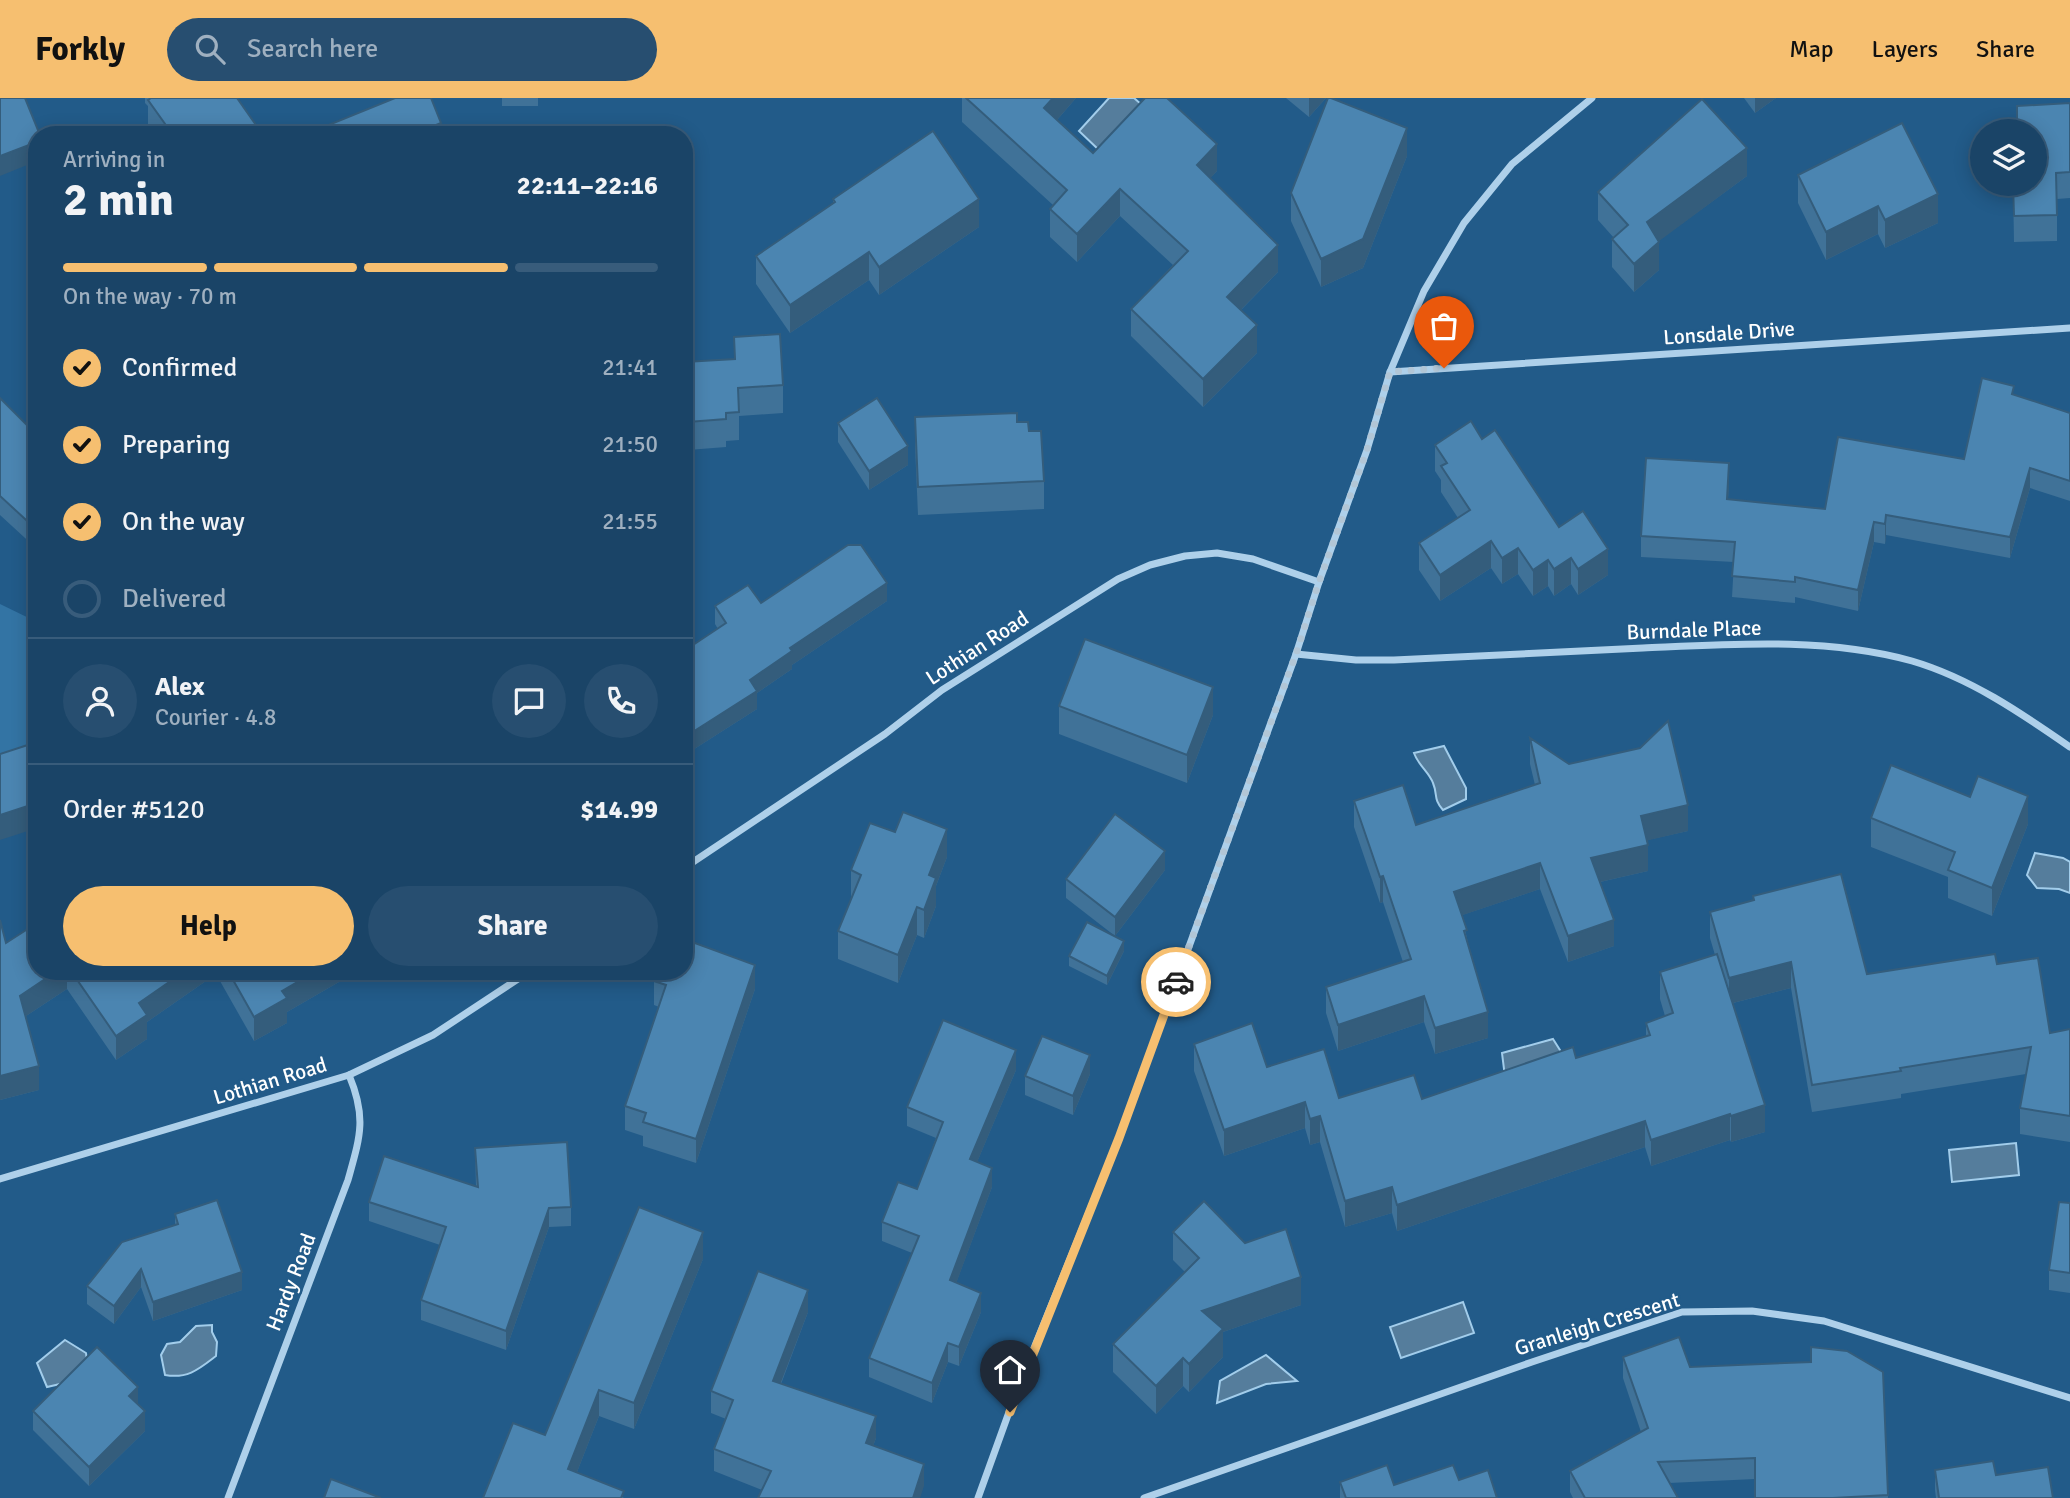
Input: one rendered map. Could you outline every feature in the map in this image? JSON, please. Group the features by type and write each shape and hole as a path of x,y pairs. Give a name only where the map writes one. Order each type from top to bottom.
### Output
{"street":[{"path":"978,1498 1017,1390 1119,1138 1296,654 1367,450 1390,372 1423,290 1464,222 1512,164 1592,98"},
{"name":"Lonsdale Drive","path":"1390,372 2070,328"},
{"name":"Lothian Road","path":"693,862 885,734 942,690 1118,579 1150,565 1185,556 1217,554 1254,559 1319,582"},
{"name":"Burndale Place","path":"1296,654 1356,660 1394,660 1726,645 1806,645 1872,651 1915,662 1950,675 2025,716 2070,747"},
{"name":"Lothian Road","path":"0,1180 349,1075 433,1035 516,980"},
{"name":"Hardy Road","path":"228,1498 348,1180 360,1137 360,1113 356,1091 349,1075"},
{"name":"Granleigh Crescent","path":"1144,1498 1682,1312 1752,1311 1824,1321 2070,1398"}],"shaded area":[{"path":"1109,98 1134,98 1142,105 1100,151 1079,131"},
{"path":"0,604 28,618 28,745 0,756"},
{"path":"1444,746 1466,788 1466,799 1443,810 1431,779 1414,753"},
{"path":"2035,853 2063,858 2070,862 2070,893 2059,889 2037,888 2027,875"},
{"path":"1553,1039 1565,1058 1505,1077 1502,1053"},
{"path":"2016,1143 2019,1175 1952,1182 1949,1150"},
{"path":"1463,1302 1474,1333 1401,1358 1390,1327"},
{"path":"212,1325 217,1342 216,1356 187,1374 165,1375 161,1355 167,1344 180,1342 196,1326"},
{"path":"65,1340 86,1353 88,1368 60,1384 47,1387 37,1363"},
{"path":"1266,1355 1297,1381 1266,1384 1217,1403 1220,1381"}],"building":[{"path":"0,98 25,98 36,126 28,126 28,145 0,156"},
{"path":"237,98 257,126 167,126 148,100"},
{"path":"395,98 431,98 441,123 434,126 326,126"},
{"path":"966,98 1053,98 1044,108 1093,153 1145,98 1167,98 1217,144 1197,165 1278,245 1227,297 1257,325 1203,379 1131,309 1188,251 1120,189 1077,234 1050,209 1067,190"},
{"path":"1328,98 1407,128 1363,239 1321,259 1291,193"},
{"path":"1702,99 1747,148 1647,222 1659,242 1634,264 1612,239 1628,225 1598,192"},
{"path":"2070,103 2070,172 2056,173 2057,215 2014,216 2013,196 2047,196 2047,119 2017,119 2017,106"},
{"path":"1902,123 1938,194 1885,220 1878,206 1826,232 1798,175"},
{"path":"933,131 979,199 879,267 869,252 790,305 756,256 835,202 833,199"},
{"path":"780,334 783,385 738,388 739,412 726,413 726,419 693,422 693,361 735,359 734,337"},
{"path":"1982,378 2014,386 2012,394 2070,413 2070,481 2030,468 2010,537 1886,515 1885,524 1874,522 1858,590 1795,577 1795,582 1732,576 1735,542 1641,536 1646,458 1729,463 1727,499 1825,509 1838,437 1964,459"},
{"path":"0,398 28,426 28,522 0,496"},
{"path":"877,398 908,446 869,471 838,423"},
{"path":"1017,413 1017,422 1028,422 1029,431 1041,431 1044,481 918,487 915,417"},
{"path":"1471,421 1482,439 1495,430 1559,527 1583,511 1608,549 1578,569 1571,558 1554,569 1548,560 1533,570 1518,548 1502,558 1491,541 1440,575 1419,543 1470,510 1441,466 1447,463 1435,445"},
{"path":"848,545 861,545 887,583 790,648 792,651 750,680 757,691 693,732 693,645 726,623 715,606 748,585 761,603"},
{"path":"1085,639 1213,687 1187,755 1059,706"},
{"path":"1668,721 1688,805 1641,816 1648,845 1591,858 1614,920 1568,936 1540,863 1454,892 1467,930 1464,931 1488,1012 1435,1028 1424,996 1338,1025 1326,987 1411,959 1354,801 1403,785 1416,825 1540,783 1530,738 1569,764 1640,748"},
{"path":"28,745 28,806 0,815 0,754"},
{"path":"1891,765 1970,797 1978,776 2028,796 1992,888 1948,870 1955,852 1871,818"},
{"path":"903,812 947,829 929,875 936,878 924,910 917,907 898,955 838,931 861,875 851,870 870,823 895,832"},
{"path":"1115,814 1165,851 1115,917 1066,879"},
{"path":"1841,874 1867,974 1995,954 1997,964 2038,958 2050,1033 2070,1029 2070,1116 2020,1108 2031,1047 1812,1085 1791,962 1729,978 1710,912 1754,900 1753,896"},
{"path":"0,920 6,943 28,929 28,980 44,980 20,996 39,1066 0,1076"},
{"path":"1087,922 1124,941 1107,976 1069,956"},
{"path":"693,942 755,965 696,1139 643,1122 646,1113 625,1106 666,985 654,981 693,980"},
{"path":"1717,954 1765,1105 1651,1140 1645,1121 1397,1205 1392,1187 1345,1201 1320,1116 1310,1119 1305,1102 1224,1130 1194,1044 1252,1023 1267,1067 1324,1049 1339,1098 1414,1075 1422,1099 1573,1047 1576,1058 1650,1035 1646,1023 1673,1013 1660,972"},
{"path":"77,980 172,980 139,1003 147,1015 116,1036"},
{"path":"233,980 301,980 282,991 287,998 254,1017"},
{"path":"943,1020 1016,1050 970,1159 992,1168 950,1280 981,1293 959,1347 948,1343 932,1383 869,1358 919,1236 882,1222 898,1182 917,1189 943,1122 907,1107"},
{"path":"1042,1036 1090,1055 1073,1096 1025,1076"},
{"path":"567,1142 571,1207 549,1208 506,1331 421,1300 446,1227 369,1202 384,1156 478,1187 475,1148"},
{"path":"217,1200 242,1272 153,1302 141,1269 114,1306 87,1286 122,1242 178,1224 175,1214"},
{"path":"1204,1201 1245,1243 1286,1229 1301,1277 1202,1311 1223,1329 1189,1364 1183,1358 1156,1386 1113,1344 1199,1258 1173,1232"},
{"path":"2059,1202 2070,1203 2070,1273 2049,1270"},
{"path":"639,1207 703,1232 634,1403 599,1390 568,1469 624,1491 621,1498 483,1498 513,1423 545,1435"},
{"path":"758,1271 808,1290 773,1381 876,1416 866,1443 924,1464 913,1498 758,1498 771,1471 714,1449 733,1400 711,1391"},
{"path":"1679,1337 1690,1367 1811,1362 1811,1347 1847,1351 1883,1372 1888,1495 1755,1498 1755,1458 1658,1462 1678,1498 1585,1498 1570,1471 1648,1428 1623,1357"},
{"path":"97,1347 138,1387 129,1396 145,1411 89,1467 33,1411"},
{"path":"1993,1461 1996,1475 2048,1467 2053,1498 1939,1498 1935,1470"},
{"path":"1387,1465 1394,1485 1453,1465 1459,1480 1488,1470 1497,1498 1346,1498 1340,1482"},
{"path":"331,1479 381,1498 324,1498"}],"way so far":[{"path":"1176,982 1296,654 1367,450 1390,372 1444,368"}],"route":[{"path":"1010,1412 1119,1138 1176,982"}]}
